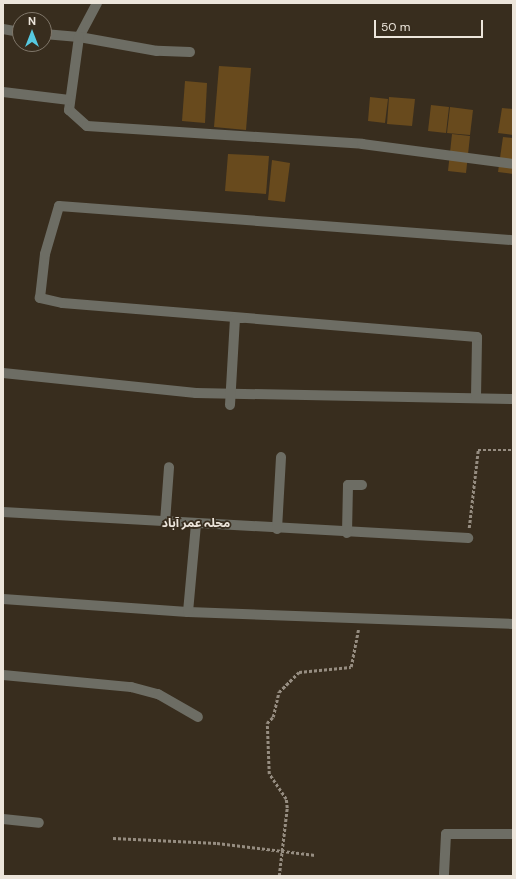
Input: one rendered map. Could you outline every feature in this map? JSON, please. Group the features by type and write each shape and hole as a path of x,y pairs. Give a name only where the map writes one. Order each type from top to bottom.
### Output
{"street":[{"path":"97,3 79,37 69,110 87,126 362,144 513,164"},
{"path":"52,35 79,37 157,51 190,52"},
{"path":"3,92 70,100"},
{"path":"476,397 476,337 245,318 40,298 45,254 59,206 513,240"},
{"path":"230,405 235,318 245,318"},
{"path":"3,373 230,394 476,397 513,399"},
{"path":"277,529 281,457"},
{"path":"165,522 169,467"},
{"path":"347,533 348,485 362,485"},
{"path":"3,512 347,533 468,538"},
{"path":"188,612 196,524"},
{"path":"3,599 188,612 359,617 513,624"},
{"path":"3,675 131,688 158,694 198,716"},
{"path":"3,819 39,823"},
{"path":"444,874 446,834 513,834"}],"path":[{"path":"468,538 478,450 513,450"},
{"path":"279,876 283,853 287,808 286,799 269,774 267,723 273,717 279,692 299,672 352,667 359,617"},
{"path":"113,838 217,843 283,853 315,855"}],"building":[{"path":"219,66 251,68 246,130 214,127"},
{"path":"185,81 207,83 205,123 182,121"},
{"path":"370,97 388,99 385,123 368,121"},
{"path":"389,97 415,99 412,126 387,124"},
{"path":"431,105 449,107 446,133 428,131"},
{"path":"450,107 473,110 470,135 447,133"},
{"path":"502,108 513,109 513,135 498,133"},
{"path":"452,134 470,136 466,173 448,171"},
{"path":"503,137 513,138 513,174 498,172"},
{"path":"228,154 269,156 266,194 225,191"},
{"path":"272,160 290,163 285,202 268,200"}],"district":[{"name":"محلہ عمر آباد","path":"196,524"}]}
